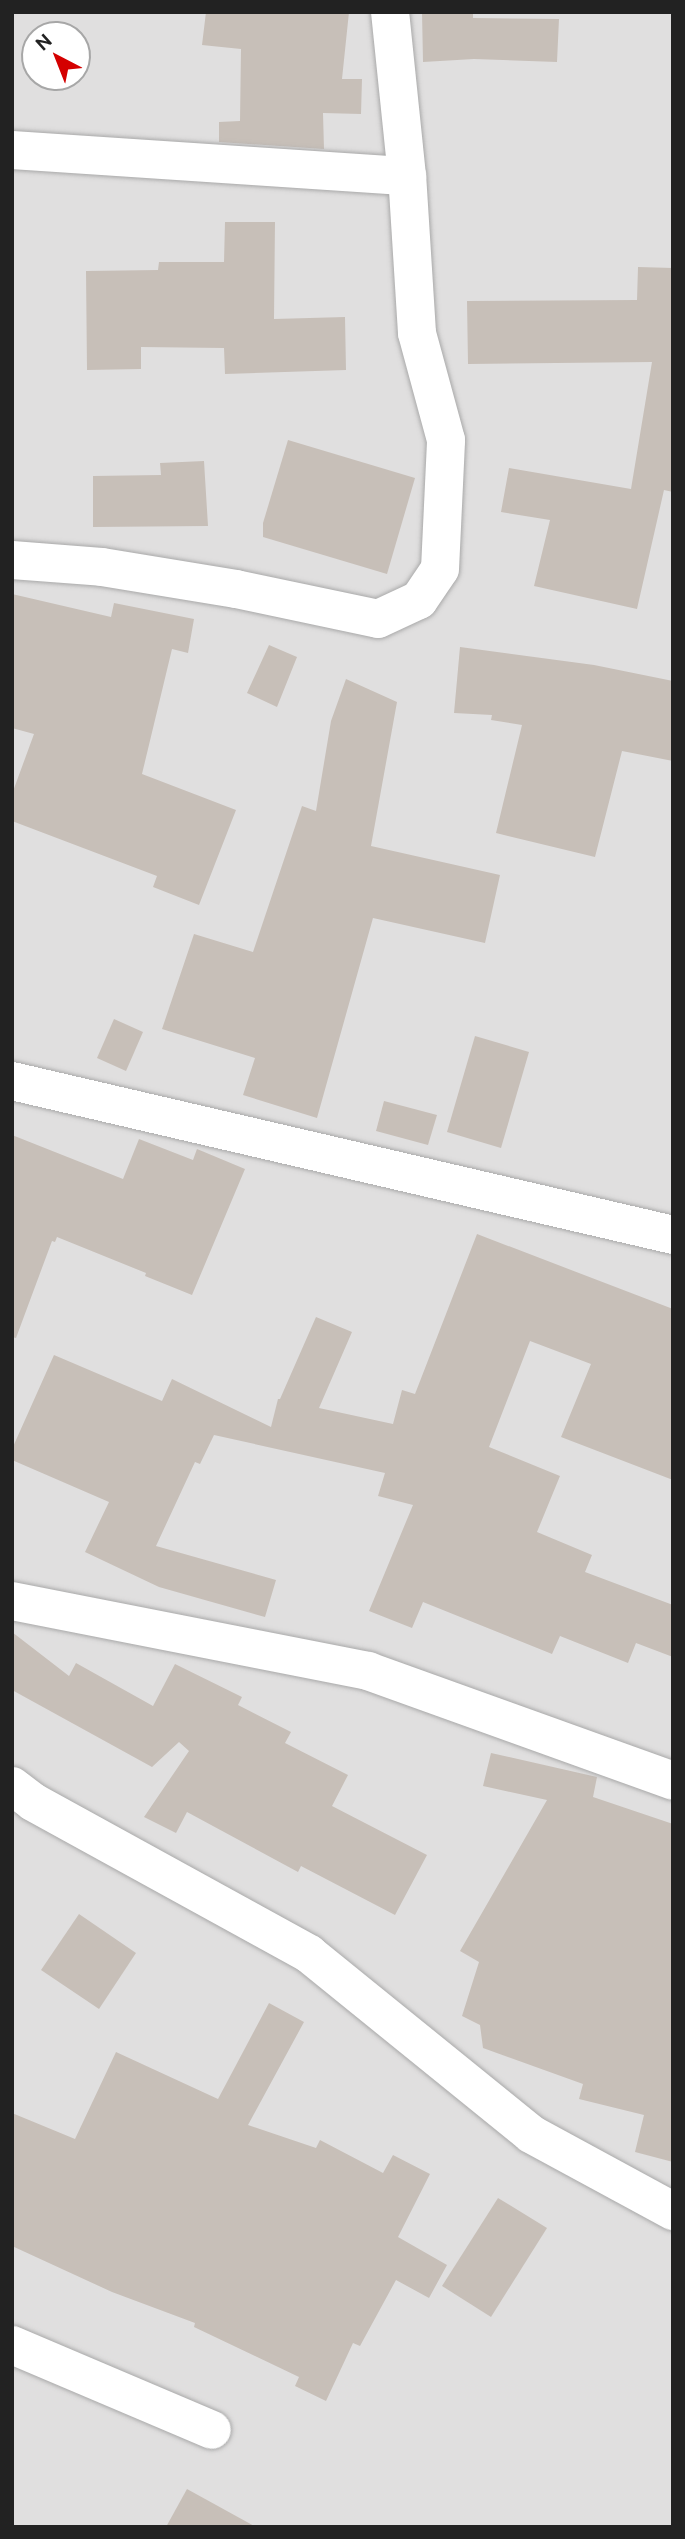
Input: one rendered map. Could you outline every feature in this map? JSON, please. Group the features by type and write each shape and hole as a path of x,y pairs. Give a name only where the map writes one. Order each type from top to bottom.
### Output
{"street":[{"path":"12,560 142,574 236,589 378,619 419,600 440,569 446,440 417,333 407,176 390,12"},
{"path":"12,150 407,176"},
{"path":"12,1081 673,1235"},
{"path":"12,1601 368,1671 673,1781"},
{"path":"12,1786 33,1802 309,1954 531,2134 673,2211"},
{"path":"12,2345 212,2430"}],"shaded area":[{"path":"12,12 673,12 673,2527 12,2527"}],"building":[{"path":"206,12 349,12 342,79 362,79 361,114 323,113 324,149 219,142 219,122 240,121 241,49 202,45"},
{"path":"422,12 473,12 473,18 559,19 557,62 474,59 423,62"},
{"path":"225,222 275,222 274,319 345,317 346,370 225,374 224,348 141,347 141,369 87,370 86,271 158,270 159,262 224,262"},
{"path":"638,267 673,268 673,492 664,490 637,609 534,586 550,520 501,512 509,468 631,489 652,362 468,364 467,301 637,300"},
{"path":"288,440 415,478 387,574 263,537 263,523"},
{"path":"204,461 208,526 93,527 93,476 161,475 160,463"},
{"path":"12,594 111,617 114,603 194,619 188,653 172,649 142,774 236,810 199,905 153,887 157,876 12,821 12,794 34,734 12,728"},
{"path":"269,645 297,657 277,707 247,693"},
{"path":"460,647 594,665 673,681 673,761 622,751 595,857 496,833 522,725 491,720 492,715 454,713"},
{"path":"346,679 397,702 371,846 500,875 485,943 373,918 317,1118 243,1095 255,1058 162,1029 194,934 253,952 302,806 316,811 331,721"},
{"path":"114,1019 143,1032 126,1071 97,1058"},
{"path":"475,1036 529,1052 501,1148 447,1132"},
{"path":"384,1101 437,1115 428,1145 376,1131"},
{"path":"12,1135 123,1179 139,1139 193,1160 197,1149 245,1169 192,1295 57,1237 55,1242 52,1241 16,1338 12,1337"},
{"path":"477,1234 673,1309 673,1480 561,1437 591,1364 530,1341 489,1447 560,1476 537,1532 592,1555 585,1572 673,1605 673,1657 636,1643 628,1663 560,1636 552,1654 423,1602 412,1628 369,1611 413,1505 378,1496 385,1473 214,1435 200,1464 195,1462 156,1546 276,1580 265,1617 159,1587 85,1552 109,1502 12,1460 12,1449 54,1355 162,1401 172,1379 271,1427 278,1399 316,1317 352,1332 319,1408 393,1424 402,1390 415,1394"},
{"path":"12,1632 69,1676 76,1663 153,1706 175,1664 242,1697 238,1705 291,1732 285,1743 348,1775 332,1806 427,1855 395,1915 301,1866 298,1872 187,1812 176,1833 144,1817 189,1751 179,1742 152,1767 12,1690"},
{"path":"491,1753 597,1777 593,1797 673,1824 673,2162 635,2152 644,2115 579,2099 583,2084 483,2048 480,2025 462,2016 479,1962 460,1951 547,1800 483,1786"},
{"path":"79,1914 136,1953 99,2009 41,1970"},
{"path":"269,2003 304,2022 248,2125 316,2148 320,2140 383,2173 393,2155 430,2174 398,2237 447,2265 429,2298 396,2280 360,2346 353,2343 326,2401 295,2386 299,2377 194,2327 195,2323 112,2292 12,2246 12,2113 75,2139 116,2052 218,2099"},
{"path":"498,2198 547,2228 491,2317 442,2286"},
{"path":"187,2489 256,2527 166,2527"}]}
